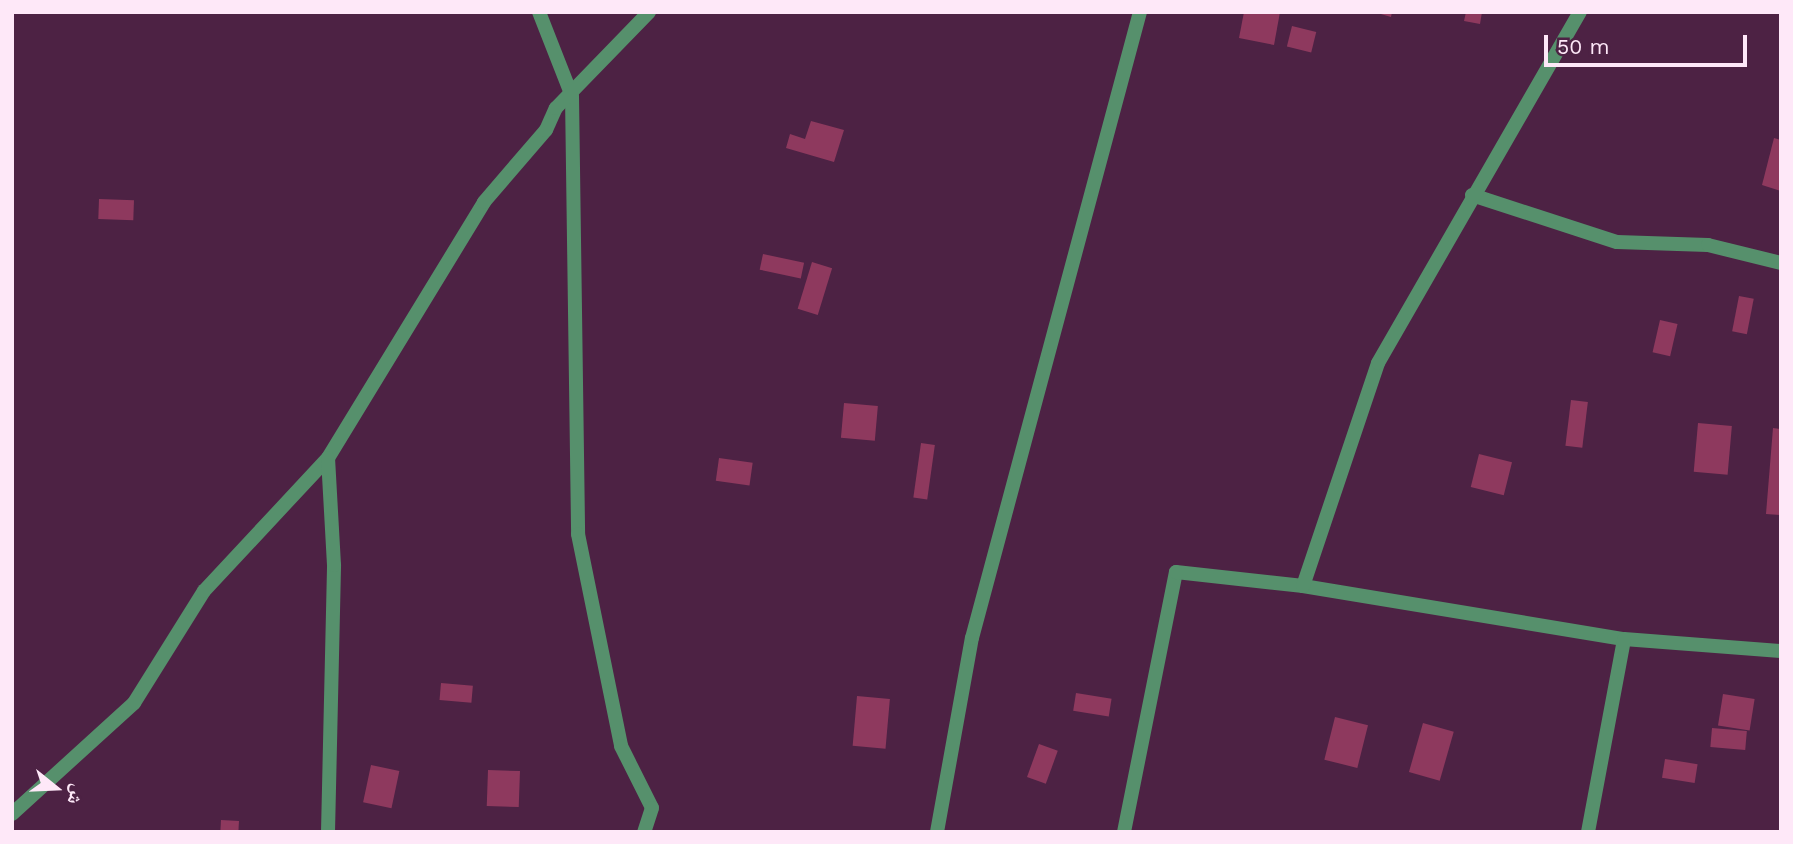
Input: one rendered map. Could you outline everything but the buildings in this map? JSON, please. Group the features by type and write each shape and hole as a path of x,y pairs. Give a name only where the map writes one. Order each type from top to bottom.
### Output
{"street":[{"path":"539,12 572,96 578,534 621,746 652,808 644,832"},
{"path":"12,814 134,703 204,591 328,458 484,202 572,96 649,12"},
{"path":"937,832 972,638 1140,12"},
{"path":"1303,586 1378,363 1472,195 1580,12"},
{"path":"1472,195 1617,242 1708,245 1781,263"},
{"path":"328,458 334,565 328,832"},
{"path":"1124,832 1176,572 1303,586 1624,639 1781,651"},
{"path":"1588,832 1624,639"}]}
